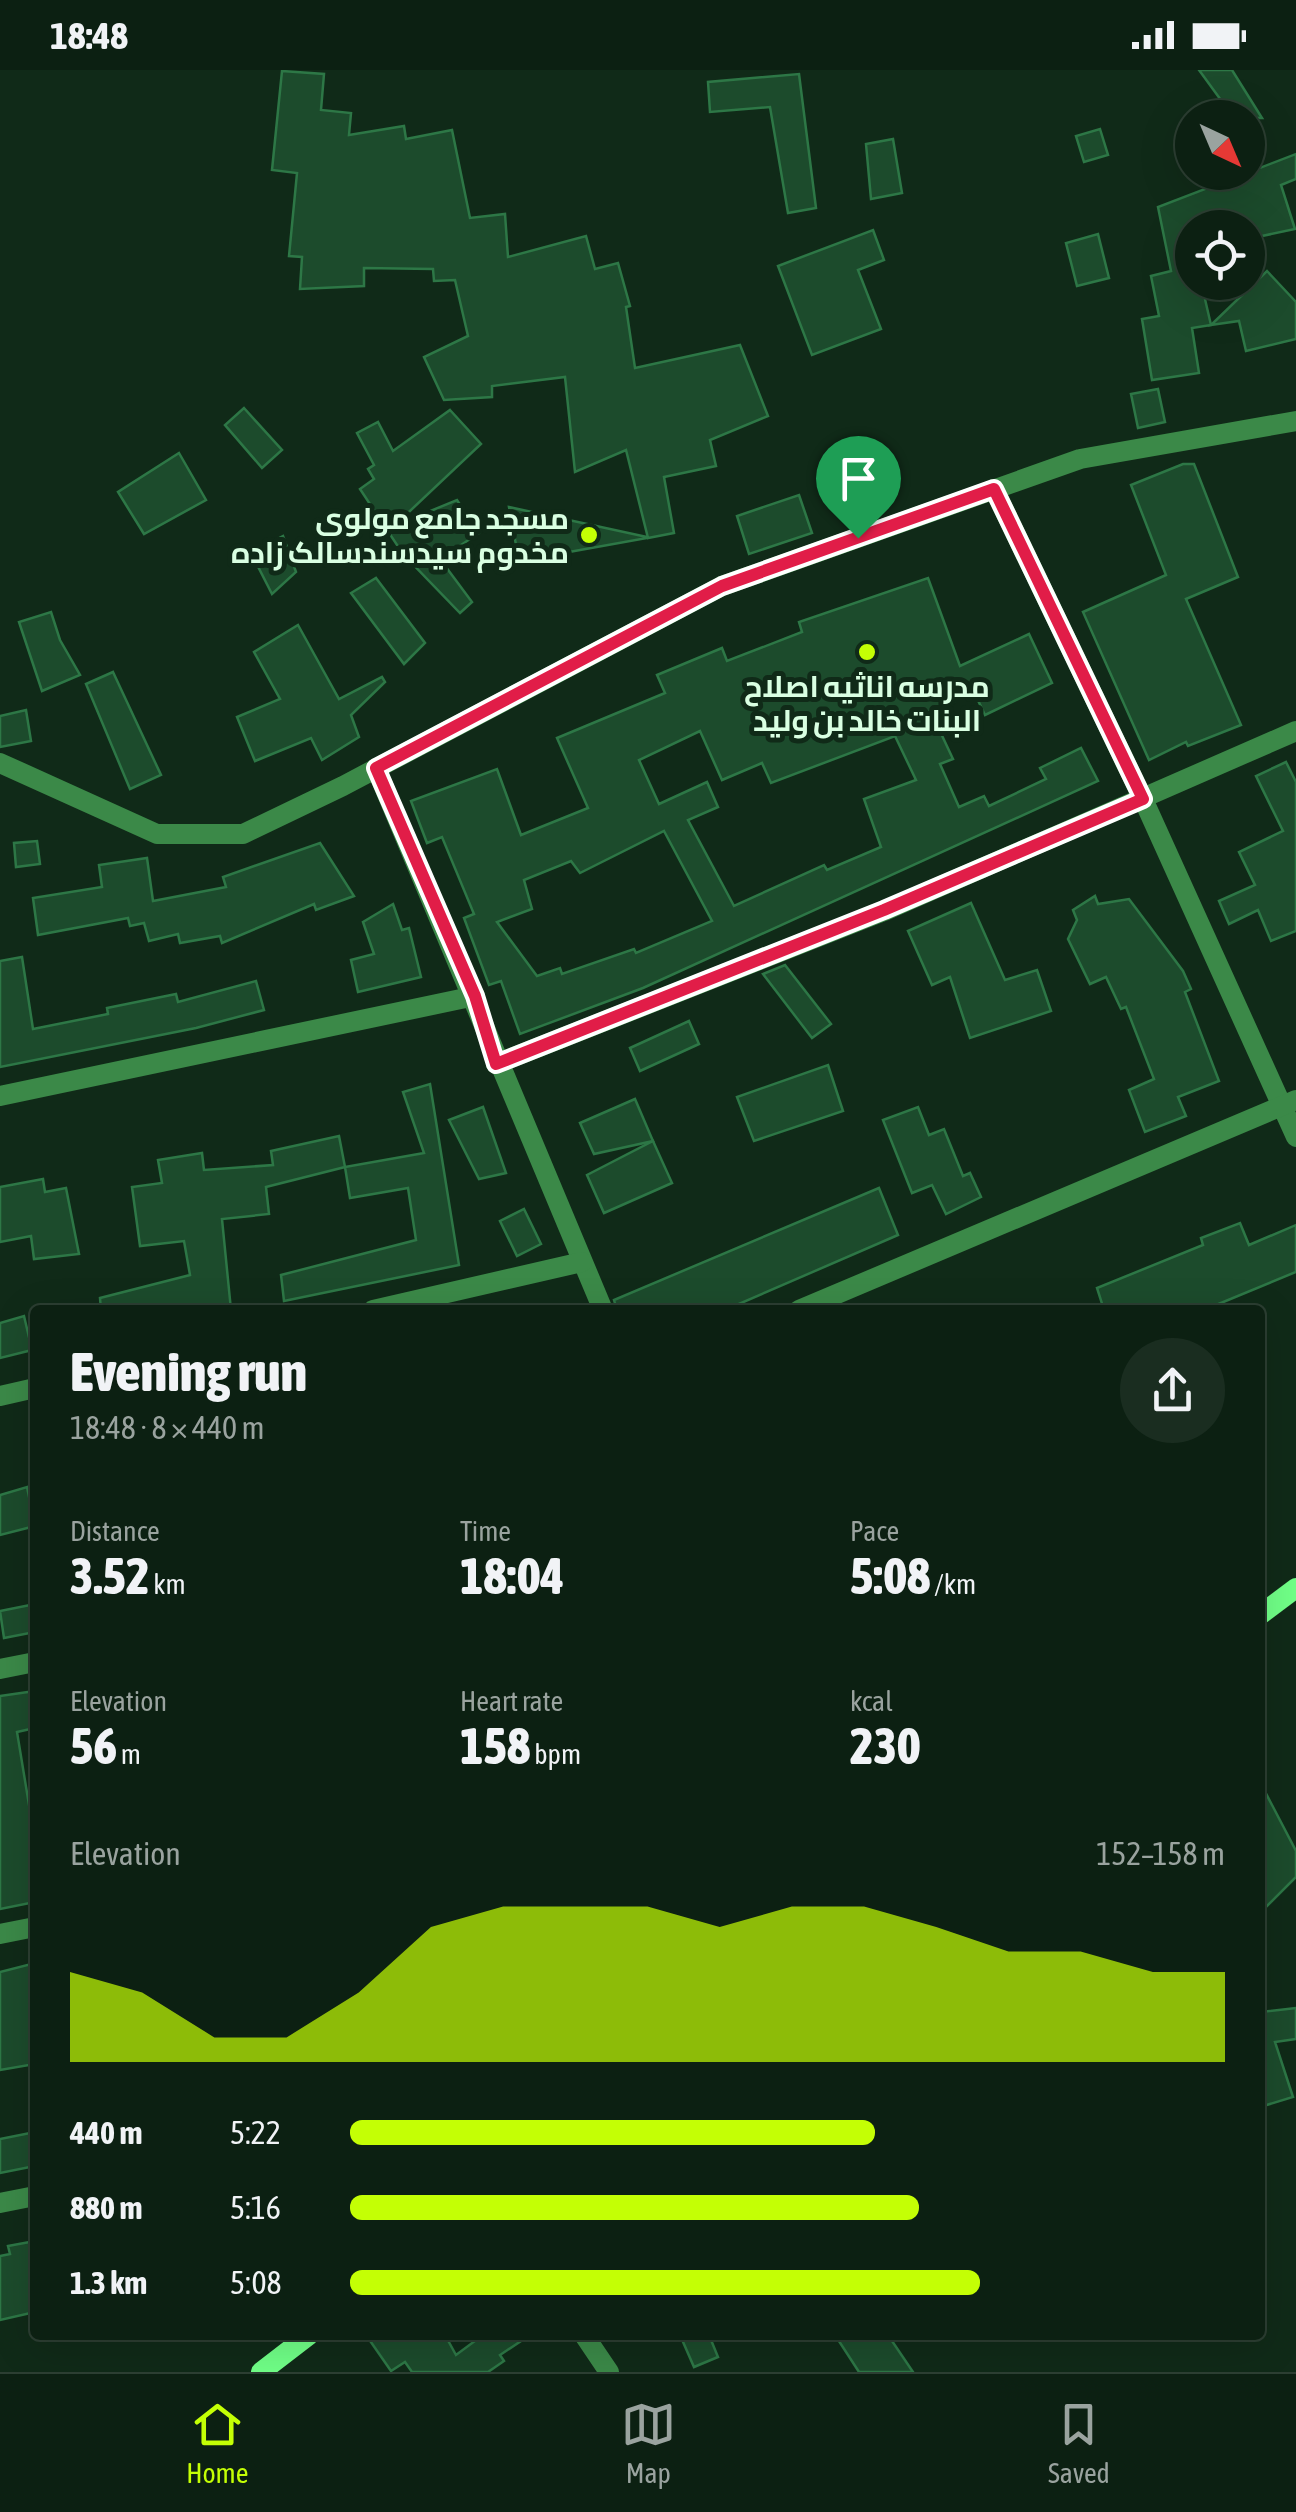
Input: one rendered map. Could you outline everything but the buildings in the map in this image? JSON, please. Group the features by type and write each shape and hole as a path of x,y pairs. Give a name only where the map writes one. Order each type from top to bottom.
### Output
{"main road":[{"path":"1265,1611 1296,1588"},
{"path":"261,2372 303,2340"}],"street":[{"path":"0,763 157,834 243,834 722,586 1080,459 1296,421"},
{"path":"994,489 1289,1103 1296,1136"},
{"path":"496,1064 884,910 1296,730"},
{"path":"376,768 475,996 496,1064 602,1305"},
{"path":"0,1096 475,996"},
{"path":"811,1305 1289,1103"},
{"path":"396,1305 582,1262"},
{"path":"0,1396 30,1389"},
{"path":"0,1670 30,1663"},
{"path":"0,1934 30,1928"},
{"path":"0,2203 30,2197"},
{"path":"587,2340 608,2372"}],"place":[{"name":"مسجد جامع مولوی مخدوم سیدسندسالک زاده","path":"589,535"},
{"name":"مدرسه اناثیه اصلاح البنات خالد بن ولید","path":"867,652"}],"route":[{"path":"994,489 1143,799 884,910 496,1064 475,996 376,768 722,586 858,538 994,489"}]}
